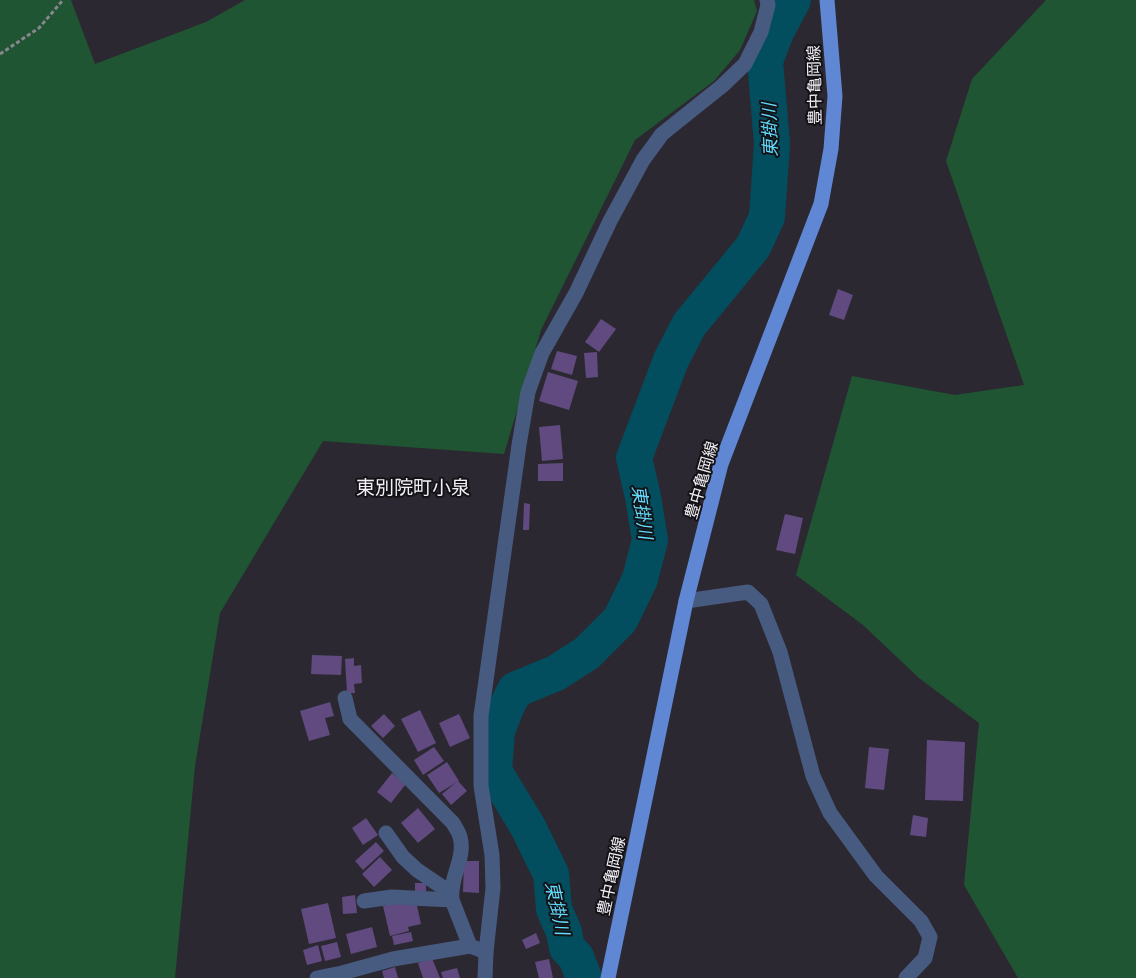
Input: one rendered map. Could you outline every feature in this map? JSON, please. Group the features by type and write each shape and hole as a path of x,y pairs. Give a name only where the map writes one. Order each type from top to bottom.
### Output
{"main road":[{"name":"豊中亀岡線","path":"609,972 686,601 721,464 821,204 831,149 835,96 827,0"}],"street":[{"path":"485,978 493,888 492,855 481,786 481,716 528,392 542,353 576,293 610,222 643,160 662,134 722,86 745,64 761,32 768,5 767,0"},
{"path":"686,601 748,592 761,604 780,652 813,776 830,813 876,876 921,921 930,937 925,958 906,978"},
{"path":"345,698 350,719 453,823 460,838 461,853 454,876 452,896 470,946"},
{"path":"386,833 403,857 452,896"},
{"path":"364,901 392,897 452,896"},
{"path":"317,978 393,959 470,946 486,952"}],"path":[{"path":"0,54 39,28 63,0"}],"green space":[{"path":"0,0 71,0 95,64 206,22 245,0 754,0 757,11 740,50 714,81 635,140 541,330 504,454 323,441 220,613 195,766 175,978 0,978"},
{"path":"1046,0 1136,0 1136,978 1018,978 964,885 979,723 919,678 863,625 796,575 852,376 955,395 1024,385 946,161 972,79"}],"building":[{"path":"838,289 853,295 844,320 829,315"},
{"path":"601,319 616,329 599,352 585,342"},
{"path":"557,351 577,356 572,375 551,369"},
{"path":"597,352 598,377 586,378 584,353"},
{"path":"548,372 578,381 569,410 539,401"},
{"path":"560,425 563,459 542,461 539,427"},
{"path":"563,463 563,481 538,481 538,464"},
{"path":"524,503 530,504 529,530 523,530"},
{"path":"785,514 803,518 795,554 776,550"},
{"path":"312,655 342,656 341,675 311,674"},
{"path":"354,658 354,666 361,665 362,683 354,684 355,693 347,693 345,659"},
{"path":"330,702 334,716 325,718 330,735 309,741 300,711"},
{"path":"420,710 436,743 418,752 401,719"},
{"path":"384,714 395,726 383,738 371,726"},
{"path":"459,714 470,738 450,747 439,723"},
{"path":"927,740 965,742 963,801 925,800"},
{"path":"434,747 444,761 423,775 414,760"},
{"path":"869,747 889,749 884,790 865,788"},
{"path":"447,762 459,781 439,793 427,775"},
{"path":"392,773 406,784 391,803 377,792"},
{"path":"458,781 467,791 451,805 442,794"},
{"path":"418,808 435,829 418,843 401,823"},
{"path":"913,815 928,818 926,837 910,835"},
{"path":"366,818 378,835 363,845 352,828"},
{"path":"376,842 384,851 363,870 355,861"},
{"path":"380,857 392,870 374,887 362,874"},
{"path":"464,861 479,861 479,893 463,892"},
{"path":"415,883 426,883 426,891 415,891"},
{"path":"355,895 357,913 343,914 342,897"},
{"path":"416,901 421,924 408,927 409,931 390,936 383,906 399,902 400,905"},
{"path":"328,903 336,938 309,944 301,909"},
{"path":"372,927 377,947 351,954 346,934"},
{"path":"411,932 413,941 394,945 392,936"},
{"path":"536,933 540,943 526,949 522,940"},
{"path":"337,942 341,957 325,961 321,946"},
{"path":"318,945 322,961 307,965 303,950"},
{"path":"432,958 440,978 423,978 418,963"},
{"path":"549,959 553,978 539,978 535,962"},
{"path":"395,967 398,978 384,978 382,971"},
{"path":"457,968 460,978 443,978 441,972"}],"waterway":[{"name":"東掛川","path":"584,978 576,957 567,948 564,932 554,909 551,874 528,827 494,771 497,731 515,690 556,673 587,653 620,620 640,579 650,540 634,458 671,360 689,325 753,247 767,217 772,144 765,61 776,32 793,0"}],"district":[{"name":"東別院町小泉","path":"413,487"}]}
